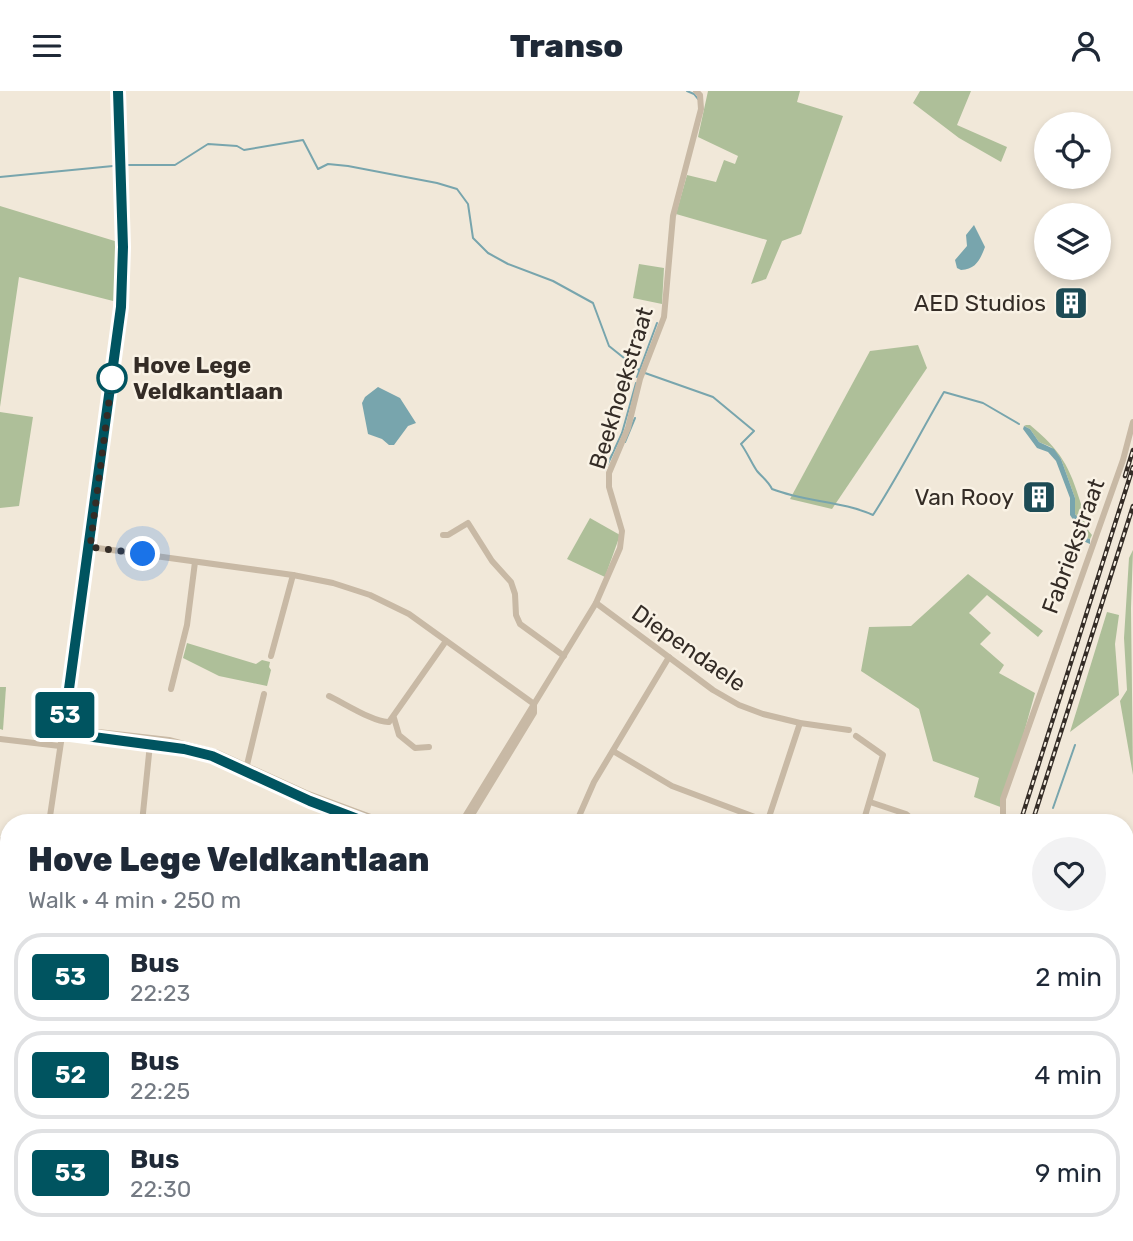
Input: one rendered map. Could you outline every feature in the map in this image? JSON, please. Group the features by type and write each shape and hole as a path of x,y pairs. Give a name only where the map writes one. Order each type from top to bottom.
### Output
{"street":[{"path":"50,814 90,547 122,289 118,91"},
{"name":"Beekhoekstraat","path":"596,603 620,548 622,531 609,487 609,473 628,428 640,379 664,317 673,216 701,109 700,95 696,91"},
{"name":"Fabriekstraat","path":"1003,814 1003,799 1106,509 1133,422"},
{"path":"443,535 448,535 468,523 492,561 513,587 516,615 520,624 564,656"},
{"path":"90,547 293,575 370,594 409,614 534,704"},
{"path":"171,689 187,625 195,562"},
{"path":"271,656 293,575"},
{"path":"467,814 596,603"},
{"name":"Diependaele","path":"596,603 739,705 800,723 849,730"},
{"path":"329,697 383,723 389,722 446,641"},
{"path":"580,814 588,793 669,657"},
{"path":"246,769 264,694"},
{"path":"472,814 534,713 534,704"},
{"path":"394,718 399,735 415,748 429,747"},
{"path":"770,814 800,723"},
{"path":"63,730 194,751 360,814"},
{"path":"856,736 883,755 866,814"},
{"path":"0,740 60,746"},
{"path":"143,814 150,742"},
{"path":"613,751 673,786 746,814"},
{"path":"246,769 310,801 344,814"},
{"path":"870,802 906,814"}],"green space":[{"path":"708,91 800,91 797,102 843,116 801,234 782,241 766,279 751,284 767,240 676,214 687,175 716,182 724,160 735,164 738,156 698,137"},
{"path":"920,91 971,91 957,125 1007,147 1001,162 959,138 913,103"},
{"path":"0,206 118,242 117,302 19,277 0,407"},
{"path":"639,264 664,268 662,304 633,298"},
{"path":"918,345 927,368 832,509 790,499 870,351"},
{"path":"0,412 33,417 19,506 0,508"},
{"path":"1030,425 1057,451 1063,460 1081,504 1085,524 1092,535 1090,539 1086,538 1083,525 1075,514 1075,498 1061,459 1051,447 1039,442 1030,429 1024,426"},
{"path":"590,518 620,535 605,577 567,559"},
{"path":"1133,550 1133,775 1120,701 1127,690 1124,638 1129,558"},
{"path":"968,574 1043,631 1038,637 987,595 969,613 991,633 980,644 1004,665 999,673 1035,693 1003,808 974,797 979,778 933,761 919,709 861,671 869,627 911,626"},
{"path":"1107,612 1119,615 1115,644 1119,695 1070,732"},
{"path":"187,643 256,664 262,660 270,662 267,686 219,676 183,658"},
{"path":"0,687 6,687 3,730 0,729"}],"water":[{"path":"974,225 985,247 977,263 961,270 957,268 955,260 967,246 966,235"},
{"path":"378,387 400,398 416,423 408,426 394,445 368,434 362,403 365,397"},
{"path":"1024,426 1030,429 1039,442 1054,449 1061,459 1075,498 1075,514 1083,525 1086,538 1090,539 1090,544 1083,541 1070,515 1070,498 1056,461 1048,452 1037,448 1023,429"}],"waterway":[{"path":"687,91 698,99"},
{"path":"126,165 175,165 208,144 237,146 244,150 303,140 318,169 328,164 348,166 457,189 468,204 473,238 488,253 508,264 553,281 593,303 609,346 639,370"},
{"path":"0,177 113,166"},
{"path":"637,377 657,323"},
{"path":"645,373 713,397 754,431 741,444 757,471 772,489 873,515 944,392 983,403 1019,424"},
{"path":"605,470 622,433 636,383"},
{"path":"625,442 635,418"},
{"path":"165,743 171,743"},
{"path":"1053,808 1075,745"}],"railway":[{"path":"1125,476 1133,450"},
{"path":"1023,814 1133,467"},
{"path":"1035,814 1133,506"}],"bus line":[{"name":"53","path":"118,91 123,247 121,307 63,733 167,746 212,756 310,801 346,814"}],"place":[{"name":"AED Studios","path":"1071,303"},
{"name":"Hove Lege Veldkantlaan","path":"112,378"},
{"name":"Van Rooy","path":"1039,497"}],"route":[{"path":"112,378 90,547 143,554"}]}
